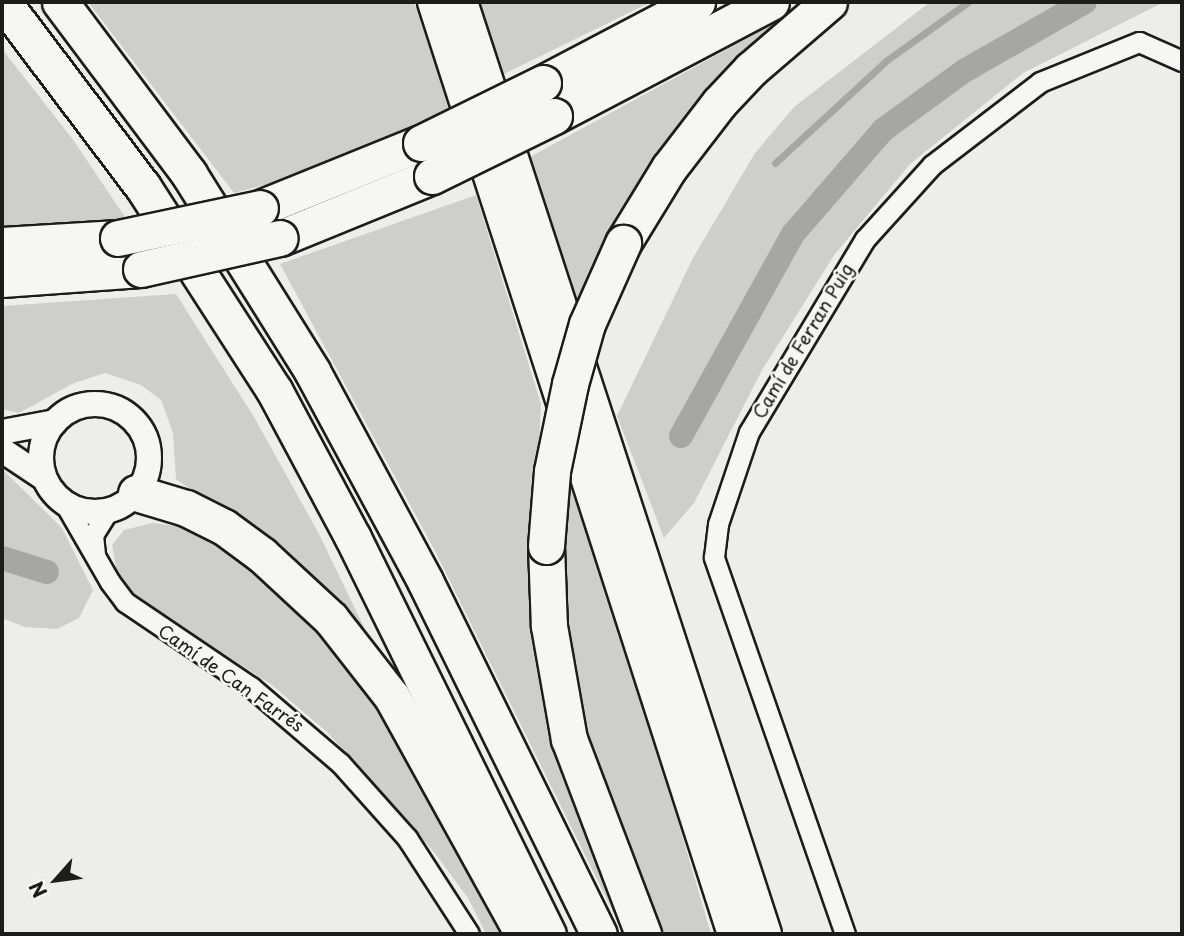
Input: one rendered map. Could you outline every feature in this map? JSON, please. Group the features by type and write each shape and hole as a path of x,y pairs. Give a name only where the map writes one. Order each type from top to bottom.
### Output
{"highway":[{"path":"3,2 143,187 274,390 359,550 548,934"},
{"path":"60,2 189,174 312,371 425,581 599,934"},
{"path":"434,2 734,934"},
{"path":"461,2 765,934"},
{"path":"2,245 118,238 179,229 260,208 421,143 697,2"},
{"path":"2,279 141,269 280,238 432,176 554,116 771,2"},
{"path":"643,934 569,739 549,626 546,546 552,471 570,384 587,324 623,243 669,168 719,103 751,69 829,2"},
{"path":"122,502 186,508 224,527 262,555 331,619 392,697 523,934"}],"street":[{"name":"Camí de Ferran Puig","path":"845,934 714,557 718,524 748,432 865,239 932,165 1052,77 1139,42 1182,61"},
{"path":"2,432 55,422 78,407 97,404 130,418 142,432 149,459 122,502 93,535 96,555"},
{"path":"44,478 43,445 55,422"},
{"path":"2,450 44,478 65,503 89,512 122,502"},
{"name":"Camí de Can Farrés","path":"65,503 110,582 138,613 251,687 340,763 407,838 469,934"}],"shaded area":[{"path":"88,2 414,2 451,108 376,144 290,178 234,193"},
{"path":"480,2 651,2 500,76"},
{"path":"930,2 1164,2 1023,73 910,164 835,254 762,370 694,503 664,538 617,416 693,258 755,153 794,107"},
{"path":"781,20 577,307 530,157"},
{"path":"2,49 74,141 127,220 2,230"},
{"path":"476,195 541,404 532,591 628,934 624,934 434,549 280,264"},
{"path":"176,294 254,417 318,532 372,644 294,564 176,479 173,433 161,400 141,385 105,373 74,383 19,413 2,409 2,306"},
{"path":"2,469 62,528 93,590 79,618 57,629 25,627 2,618"},
{"path":"571,471 634,671 711,934 665,934 611,812 578,708 563,556"},
{"path":"153,523 184,527 221,549 267,579 317,624 386,723 500,934 486,934 468,898 434,852 327,732 272,685 137,598 117,572 112,545 124,530"}],"waterway":[{"path":"775,163 887,60 968,2"},
{"path":"681,436 793,234 883,130 964,71 1085,2"},
{"path":"2,558 47,572"}]}
